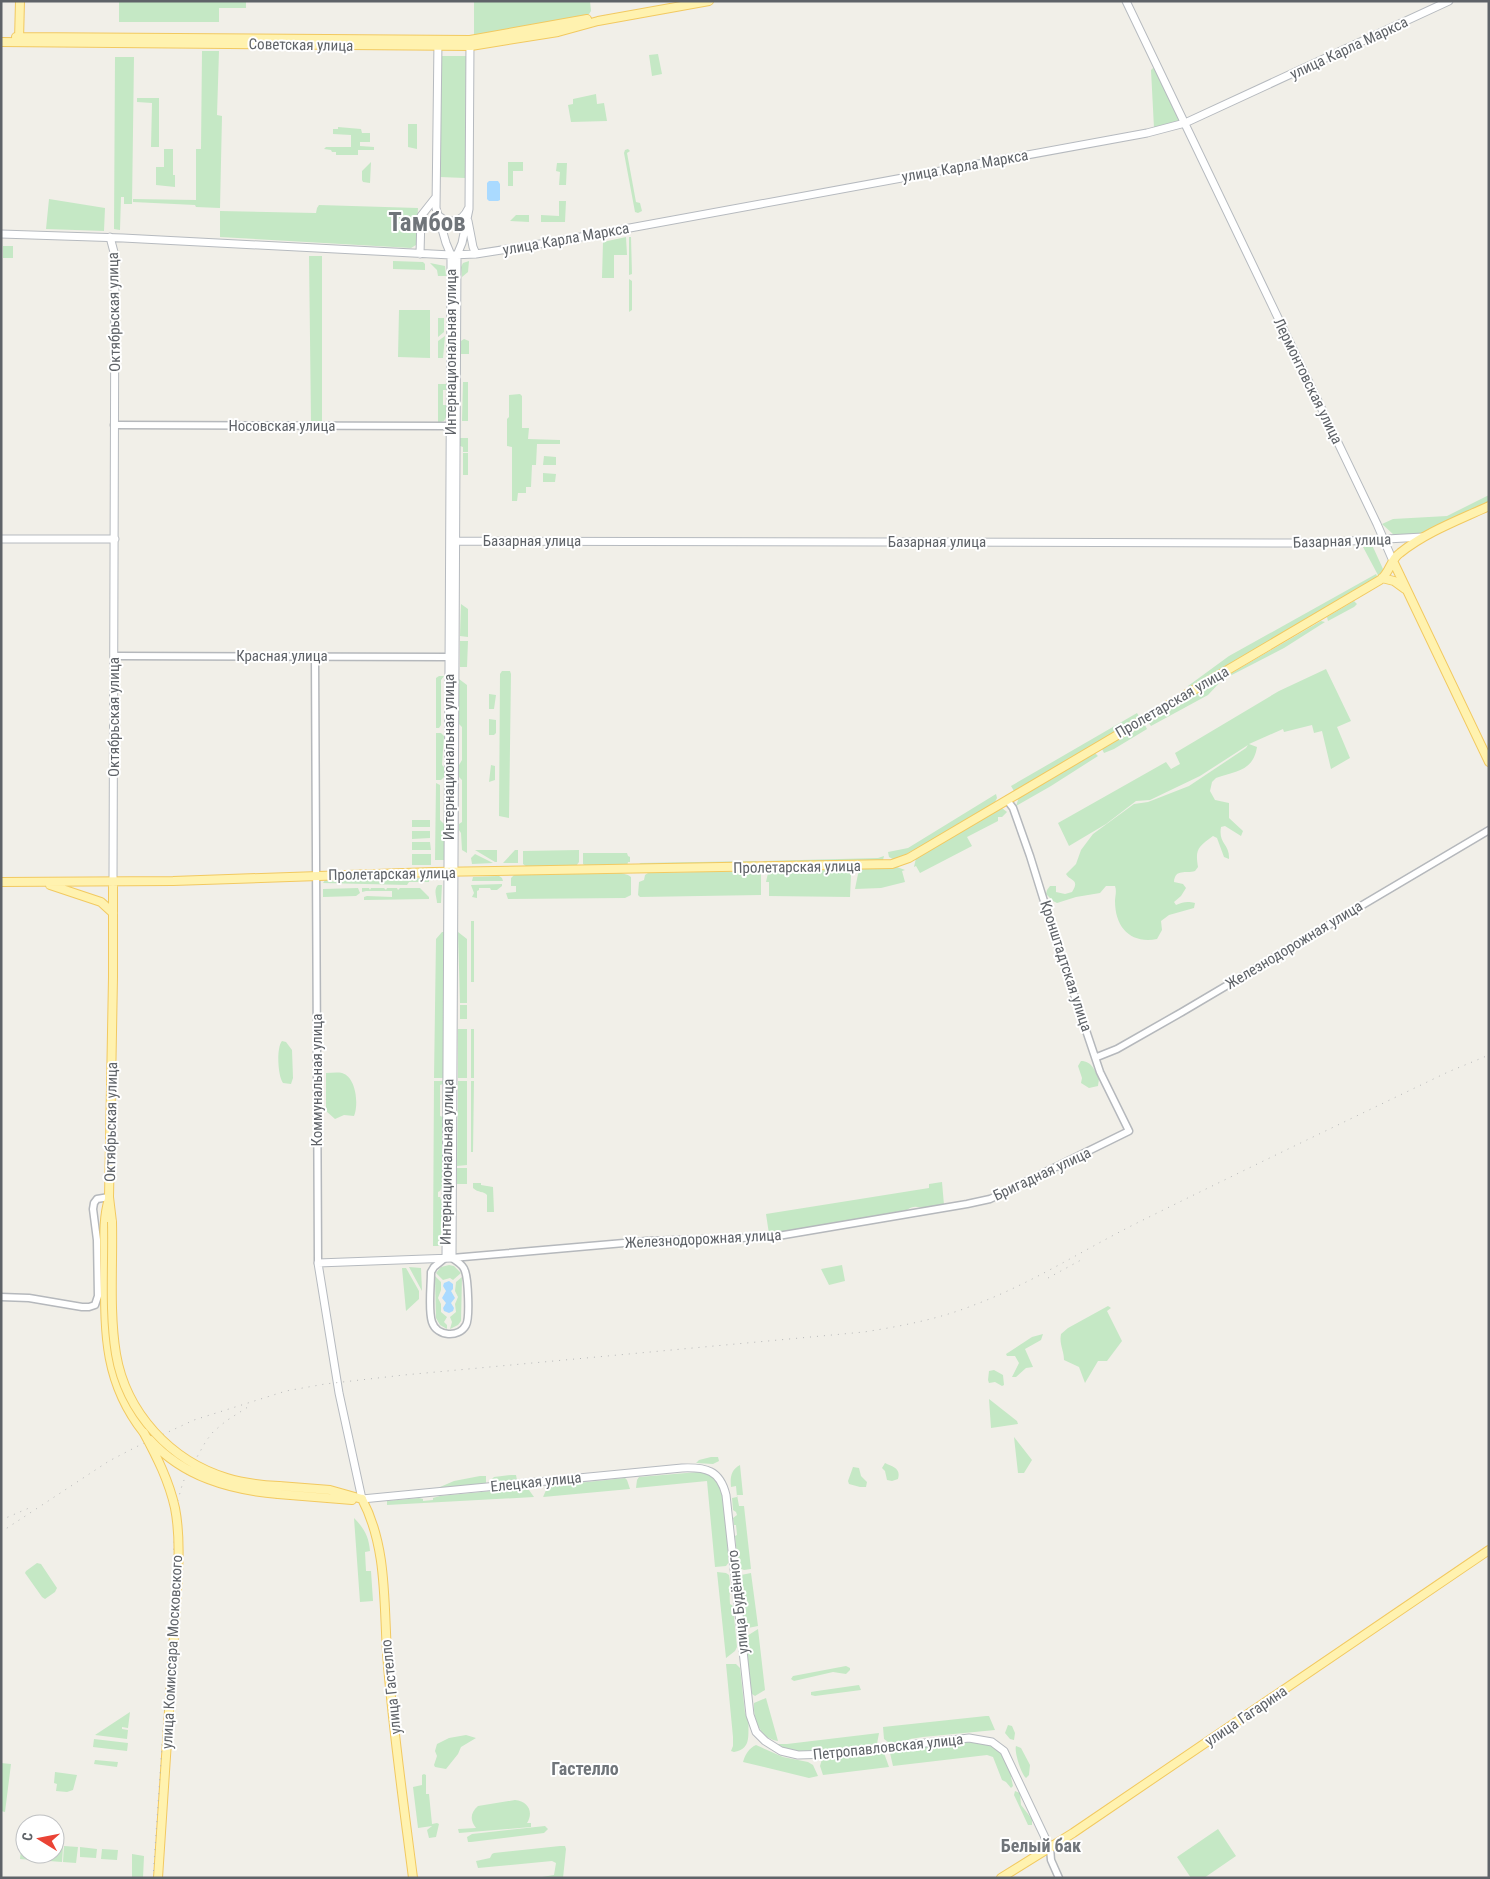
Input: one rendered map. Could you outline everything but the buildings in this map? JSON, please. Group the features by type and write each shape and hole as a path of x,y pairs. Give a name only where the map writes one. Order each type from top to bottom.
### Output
{"main road":[{"path":"19,39 20,1"},
{"name":"Советская улица","path":"1,37 19,39 470,43 589,19 598,21 709,1"},
{"name":"Лермонтовская улица","path":"1126,1 1488,761"},
{"name":"улица Карла Маркса","path":"1,234 110,237 454,255 476,254 558,242 1147,133 1185,123 1449,1"},
{"name":"Советская улица","path":"1,42 19,39"},
{"name":"Интернациональная улица","path":"438,43 437,214 454,255 449,1258"},
{"name":"Интернациональная улица","path":"454,255 462,243 469,209 470,43"},
{"path":"420,254 421,216 436,197"},
{"path":"437,214 446,221 454,221 462,218 469,209"},
{"path":"468,218 476,254"},
{"name":"Октябрьская улица","path":"109,1222 115,656 115,256 110,237"},
{"name":"Пролетарская улица","path":"1,882 113,882 307,877 316,875 892,864 909,858 1382,578 1402,551 1423,537 1489,506"},
{"name":"Базарная улица","path":"453,540 1314,543 1423,537"},
{"path":"1,539 114,539"},
{"path":"1382,578 1397,583 1407,591"},
{"path":"44,883 101,902 113,913"},
{"path":"109,1222 105,1329 113,1377 123,1401 144,1433 175,1462 203,1478 234,1488 279,1490"},
{"path":"109,1222 116,1355 126,1387 137,1409 152,1430 164,1443 199,1467 237,1481 349,1501 362,1499"},
{"name":"Железнодорожная улица","path":"318,1263 449,1258"},
{"name":"Коммунальная улица","path":"318,1263 339,1393 362,1499"},
{"name":"улица Комиссара Московского","path":"144,1433 166,1479 175,1508 178,1534 175,1620 158,1878"},
{"name":"Елецкая улица","path":"362,1499 682,1468 702,1468 711,1471"},
{"name":"улица Будённого","path":"711,1471 721,1480 726,1495 750,1715 760,1736"},
{"name":"улица Гастелло","path":"362,1499 374,1526 381,1556 390,1684 413,1878"},
{"name":"улица Гагарина","path":"1001,1878 1137,1790 1489,1550"},
{"name":"Петропавловская улица","path":"760,1736 774,1748 798,1755 830,1754 969,1738 992,1742 1004,1752 1050,1848"}],"street":[{"name":"Носовская улица","path":"114,425 454,426"},
{"name":"Красная улица","path":"115,656 452,657"},
{"name":"Коммунальная улица","path":"315,656 318,1263"},
{"name":"Кронштадтская улица","path":"1007,800 1013,808 1030,856 1061,956 1097,1057 1100,1072 1129,1131"},
{"name":"Железнодорожная улица","path":"1097,1057 1117,1049 1182,1012 1489,830"},
{"name":"Бригадная улица","path":"952,1207 990,1199 1066,1164 1129,1131"},
{"path":"1,1297 29,1298 82,1307 95,1305 98,1301 98,1283 97,1240 93,1206 97,1199 109,1197"},
{"name":"Железнодорожная улица","path":"449,1258 647,1241 772,1237 952,1207"},
{"path":"426,1260 431,1272 432,1322 436,1330 442,1333 456,1334 466,1325 468,1317 465,1270 469,1256"},
{"path":"431,1272 434,1266 449,1258 462,1264 465,1270"},
{"path":"1050,1848 1051,1860 1059,1878"}],"green space":[{"path":"119,1 246,1 246,8 219,8 219,22 119,22"},
{"path":"474,1 590,1 591,11 589,14 474,36"},
{"path":"202,51 219,51 217,115 222,116 220,208 133,202 133,199 196,200 196,149 201,149"},
{"path":"658,54 662,74 652,76 649,55"},
{"path":"441,56 466,56 465,178 440,177"},
{"path":"115,57 134,57 132,204 124,204 124,197 121,197 120,230 114,229"},
{"path":"1154,67 1181,121 1154,128 1151,70"},
{"path":"596,94 597,104 604,103 607,121 571,122 568,105 573,104 573,99"},
{"path":"137,98 159,98 159,147 151,147 152,103 137,102"},
{"path":"408,124 417,124 417,149 408,147"},
{"path":"338,127 361,129 362,133 370,133 370,142 360,142 360,146 374,147 374,150 358,150 358,155 336,155 336,152 324,149 326,147 351,147 351,135 333,134 333,129 338,129"},
{"path":"164,149 173,149 175,187 156,185 156,167 164,167"},
{"path":"628,149 630,151 627,153 636,202 640,203 642,211 638,213 635,212 624,153"},
{"path":"371,162 370,183 363,182 362,171"},
{"path":"508,162 523,162 523,171 513,171 513,186 508,186"},
{"path":"557,163 567,163 566,185 559,185 560,172 556,171"},
{"path":"49,199 105,208 104,231 46,229"},
{"path":"559,201 566,201 565,222 541,222 541,215 559,216"},
{"path":"319,205 418,208 416,245 411,248 220,237 220,211 316,213"},
{"path":"516,215 529,215 529,222 510,221"},
{"path":"626,237 627,255 614,255 614,278 602,278 603,242"},
{"path":"629,237 631,237 632,274 629,275"},
{"path":"3,246 13,246 13,258 3,258"},
{"path":"309,256 322,256 322,421 311,421"},
{"path":"393,261 423,262 425,270 393,269"},
{"path":"469,261 468,272 462,277 461,267 463,263"},
{"path":"430,263 445,266 446,276 438,276 437,270"},
{"path":"629,279 632,281 632,310 629,312"},
{"path":"399,310 430,310 430,358 398,357"},
{"path":"438,318 444,318 444,332 438,337"},
{"path":"445,336 443,358 438,358 438,341"},
{"path":"464,339 469,341 469,354 460,354 461,341"},
{"path":"463,382 468,382 468,421 462,421"},
{"path":"438,384 447,384 447,390 443,390 443,405 447,405 447,415 444,421 438,423"},
{"path":"520,394 522,396 522,428 529,428 528,439 560,440 560,444 537,444 536,465 532,465 531,487 526,487 526,493 518,493 517,501 512,501 512,447 507,446 507,419 509,417 509,395"},
{"path":"460,438 468,438 468,452 463,452 463,447 460,446"},
{"path":"463,453 468,453 468,475 463,475"},
{"path":"544,456 556,457 556,465 543,465"},
{"path":"543,473 556,474 555,482 543,482"},
{"path":"1489,495 1489,501 1447,523 1416,535 1394,535 1382,524 1393,519 1447,516"},
{"path":"1363,547 1373,547 1383,569 1379,577"},
{"path":"1376,574 1378,578 1190,689 1188,686 1229,656"},
{"path":"1354,601 1357,604 1354,607 1328,621 1327,617"},
{"path":"461,604 468,609 468,637 460,636"},
{"path":"1321,621 1325,622 1284,648 1222,680 1208,695 1151,726 1148,722"},
{"path":"460,641 468,641 467,667 460,667"},
{"path":"1326,669 1351,721 1337,727 1350,758 1331,769 1322,731 1314,733 1312,725 1284,732 1283,729 1249,744 1257,747 1252,761 1236,772 1216,778 1212,782 1210,791 1215,800 1229,803 1229,818 1243,831 1241,836 1225,826 1221,827 1222,841 1228,850 1229,859 1224,857 1217,838 1213,836 1197,852 1198,867 1195,871 1182,872 1176,875 1174,882 1183,884 1186,888 1174,902 1176,905 1185,902 1195,903 1194,908 1169,915 1161,921 1162,930 1157,939 1139,939 1126,932 1121,926 1116,911 1115,886 1106,886 1100,893 1076,897 1057,903 1046,894 1050,886 1056,886 1056,892 1065,894 1072,892 1075,883 1066,874 1076,864 1081,850 1093,834 1134,804 1148,802 1189,786 1248,745 1200,776 1150,800 1136,801 1106,824 1069,846 1058,823 1166,762 1171,769 1180,764 1175,753 1279,691"},
{"path":"502,671 510,671 511,674 509,818 499,816 500,674"},
{"path":"444,676 441,680 441,725 439,728 436,728 436,678"},
{"path":"459,679 467,685 467,853 462,850 461,833 459,830 459,824 462,822 462,780 459,777 459,765 462,760 462,727 459,724"},
{"path":"489,694 496,695 494,709 489,709"},
{"path":"1137,713 1140,718 1014,791 1011,786"},
{"path":"489,719 496,720 496,733 494,735 489,735"},
{"path":"1144,723 1147,729 1104,753 1102,749"},
{"path":"436,733 441,733 444,736 442,765 444,767 444,777 441,780 436,780"},
{"path":"1095,753 1098,756 1016,806 1019,797"},
{"path":"491,765 495,766 495,780 489,782"},
{"path":"436,783 440,785 440,820 444,824 444,860 435,860"},
{"path":"996,794 995,802 933,840 895,860 889,857 888,852 908,848"},
{"path":"1002,808 1007,812 1002,817 998,817 998,821 967,837 972,846 920,873 916,866 914,867 916,858"},
{"path":"412,820 430,820 430,827 412,827"},
{"path":"412,831 430,831 430,838 412,839"},
{"path":"412,842 430,842 431,850 412,850"},
{"path":"475,850 497,850 497,862 495,862"},
{"path":"515,850 518,850 518,863 503,863"},
{"path":"579,850 579,862 576,866 527,867 523,864 523,851"},
{"path":"583,853 627,853 630,857 630,862 628,862 627,866 586,866 583,864"},
{"path":"412,854 431,854 431,865 412,865"},
{"path":"475,854 493,863 472,864 471,858"},
{"path":"884,856 883,860 880,861 765,863 763,861 878,858"},
{"path":"757,861 754,864 645,866 639,863"},
{"path":"897,867 905,870 902,871 905,882 881,888 855,889 858,874 862,869"},
{"path":"847,869 851,875 850,897 769,896 769,882 766,882 770,871"},
{"path":"757,871 761,875 761,895 640,897 638,895 639,882 644,880 645,875 648,873"},
{"path":"621,873 631,877 631,895 625,898 508,899 506,893 516,892 516,886 511,886 511,878 514,875"},
{"path":"499,876 503,881 472,881 473,877"},
{"path":"429,878 429,882 409,882 407,885 323,883 325,880"},
{"path":"502,884 497,890 479,888 477,898 472,897 474,893 471,885"},
{"path":"438,885 442,885 441,903 437,903 435,892"},
{"path":"358,888 360,893 356,896 323,897 323,889"},
{"path":"362,888 369,888 370,890 371,888 384,888 386,890 387,888 397,888 398,890 400,888 420,888 429,899 364,900 364,897 367,896 392,897 392,891 362,892"},
{"path":"471,921 474,921 474,982 471,982"},
{"path":"444,932 443,1078 434,1078 436,939"},
{"path":"458,932 467,939 467,1003 460,1003"},
{"path":"460,1005 467,1005 467,1019 460,1019"},
{"path":"458,1029 467,1029 467,1078 458,1078"},
{"path":"471,1029 474,1029 474,1078 471,1078"},
{"path":"282,1041 286,1042 292,1050 293,1078 291,1084 283,1083 281,1080 278,1056"},
{"path":"1081,1061 1085,1061 1093,1067 1099,1079 1098,1086 1089,1088 1081,1083 1082,1078 1078,1066"},
{"path":"326,1073 342,1073 350,1080 356,1098 354,1116 344,1115 335,1119 326,1111"},
{"path":"434,1081 443,1081 443,1084 440,1085 440,1116 443,1117 442,1187 438,1192 438,1197 440,1197 442,1203 442,1246 433,1246"},
{"path":"458,1081 467,1081 467,1165 457,1166"},
{"path":"471,1081 474,1081 473,1152 471,1152"},
{"path":"457,1168 467,1168 467,1184 457,1184"},
{"path":"942,1182 944,1205 927,1208 914,1207 907,1210 769,1234 766,1214 929,1188 929,1184"},
{"path":"473,1183 481,1183 481,1185 493,1187 494,1212 487,1212 487,1195 473,1188"},
{"path":"842,1265 845,1281 829,1285 821,1269"},
{"path":"454,1266 461,1273 453,1280 450,1278 443,1280 436,1273 441,1267"},
{"path":"409,1267 421,1268 422,1291"},
{"path":"402,1268 406,1268 419,1291 419,1299 406,1311"},
{"path":"435,1276 441,1282 438,1298 441,1304 441,1312 447,1317 444,1322 447,1325 447,1329 440,1325 436,1318"},
{"path":"462,1277 461,1321 450,1329 452,1322 450,1317 456,1312 455,1304 458,1297 455,1291 456,1282"},
{"path":"1108,1306 1111,1308 1107,1311 1122,1341 1107,1361 1098,1361 1085,1383 1079,1367 1064,1360 1061,1334 1068,1328"},
{"path":"1043,1334 1041,1340 1025,1349 1033,1367 1026,1368 1016,1377 1012,1377 1019,1363 1015,1356 1007,1356 1006,1354 1032,1337"},
{"path":"994,1370 1003,1375 1004,1385 1002,1386 995,1382 989,1383 989,1371"},
{"path":"989,1399 1017,1421 1018,1424 991,1428"},
{"path":"1014,1437 1032,1460 1024,1473 1018,1473"},
{"path":"718,1457 719,1461 713,1464 696,1463 699,1460"},
{"path":"885,1463 897,1470 898,1479 887,1480 885,1471 882,1468"},
{"path":"740,1465 743,1495 737,1495 739,1506 744,1506 751,1569 744,1570 739,1568 738,1564 735,1536 737,1535 736,1525 734,1525 733,1518 737,1515 733,1510 732,1498 737,1497 736,1486 731,1487 733,1472"},
{"path":"853,1467 859,1468 861,1476 867,1482 866,1487 849,1484 848,1481"},
{"path":"698,1472 712,1476 720,1489 724,1509 729,1562 726,1566 715,1567 707,1481 636,1488 639,1477"},
{"path":"516,1475 517,1480 496,1482 491,1480 494,1477"},
{"path":"486,1476 486,1483 442,1489 440,1487 454,1481"},
{"path":"625,1478 630,1489 543,1497 550,1486"},
{"path":"522,1488 529,1490 534,1497 387,1505 387,1501 419,1498 423,1499 423,1501 433,1500 433,1498 440,1496"},
{"path":"354,1518 363,1529 368,1541 370,1551 365,1552 366,1571 371,1571 373,1601 360,1602"},
{"path":"37,1563 41,1564 57,1588 55,1592 45,1599 25,1573"},
{"path":"717,1572 729,1575 730,1604 733,1606 737,1647 726,1658"},
{"path":"751,1573 758,1626 748,1628 745,1626 740,1579 741,1575"},
{"path":"758,1629 765,1690 755,1696 752,1694 745,1643 747,1636"},
{"path":"726,1664 736,1664 740,1668 745,1713 749,1720 747,1744 744,1748 734,1752 731,1751 733,1737"},
{"path":"846,1666 850,1670 846,1674 833,1672 794,1681 791,1679 793,1676"},
{"path":"859,1685 861,1690 811,1695 811,1692"},
{"path":"766,1698 778,1741 762,1732 756,1722 754,1703"},
{"path":"130,1712 128,1728 122,1727 122,1729 128,1730 127,1739 95,1735"},
{"path":"989,1716 995,1730 923,1737 910,1739 905,1742 888,1742 884,1739 883,1727"},
{"path":"1008,1725 1012,1726 1015,1733 1014,1740 1010,1739 1005,1733"},
{"path":"879,1733 877,1744 806,1752 790,1751 776,1744 787,1744"},
{"path":"466,1735 476,1738 461,1747 446,1769 435,1767 437,1744 449,1738"},
{"path":"94,1739 128,1743 127,1751 93,1747"},
{"path":"974,1741 982,1742 999,1751 1012,1776 1013,1786 1011,1788 1002,1780 993,1757 987,1755 893,1766 890,1753 895,1750"},
{"path":"756,1745 783,1757 808,1762 813,1765 818,1776 809,1778 743,1762 751,1748"},
{"path":"1016,1746 1021,1748 1030,1765 1029,1775 1026,1778 1018,1762"},
{"path":"882,1752 889,1767 823,1775 820,1766 822,1759 868,1754 871,1756"},
{"path":"95,1760 118,1762 117,1767 94,1764"},
{"path":"1,1763 11,1764 5,1812 1,1811"},
{"path":"55,1772 77,1775 73,1790 67,1792 56,1791 57,1784 54,1783"},
{"path":"422,1775 426,1775 426,1794 429,1794 432,1824 439,1824 436,1837 429,1838 427,1830 432,1826 418,1828 413,1787 422,1785"},
{"path":"1015,1791 1020,1793 1021,1805 1032,1819 1032,1825 1028,1825 1014,1795"},
{"path":"515,1800 523,1802 530,1811 527,1823 531,1823 531,1827 459,1833 458,1829 476,1828 472,1817 473,1811 478,1806"},
{"path":"545,1826 548,1829 544,1833 471,1842 468,1842 467,1837 472,1834"},
{"path":"1218,1829 1236,1856 1204,1878 1191,1878 1177,1857"},
{"path":"65,1846 78,1847 76,1863 65,1862"},
{"path":"565,1846 566,1849 563,1878 536,1878 554,1875 556,1863 552,1861 478,1868 476,1861 490,1858 494,1853"},
{"path":"80,1847 97,1849 96,1858 80,1857"},
{"path":"102,1849 118,1850 117,1860 101,1859"},
{"path":"132,1854 144,1856 143,1878 132,1878"}],"water":[{"path":"489,181 498,181 500,184 500,200 489,201 487,199 487,183"},
{"path":"449,1281 453,1284 451,1291 455,1298 451,1303 454,1308 453,1311 449,1313 444,1311 443,1308 446,1303 442,1298 446,1291 443,1286 444,1283"}],"railway":[{"path":"1,1532 109,1461 136,1447 194,1420 286,1391 325,1384 404,1375 864,1332 906,1325 947,1314 974,1305 1017,1286 1181,1201 1448,1072 1489,1055"},
{"path":"1048,1278 1081,1260"},
{"path":"153,1878 176,1507 183,1482 206,1441 226,1421 251,1405"},
{"path":"1,1520 29,1508"}],"district":[{"name":"Тамбов","path":"427,222"},
{"name":"Гастелло","path":"585,1769"},
{"name":"Белый бак","path":"1041,1846"}]}
